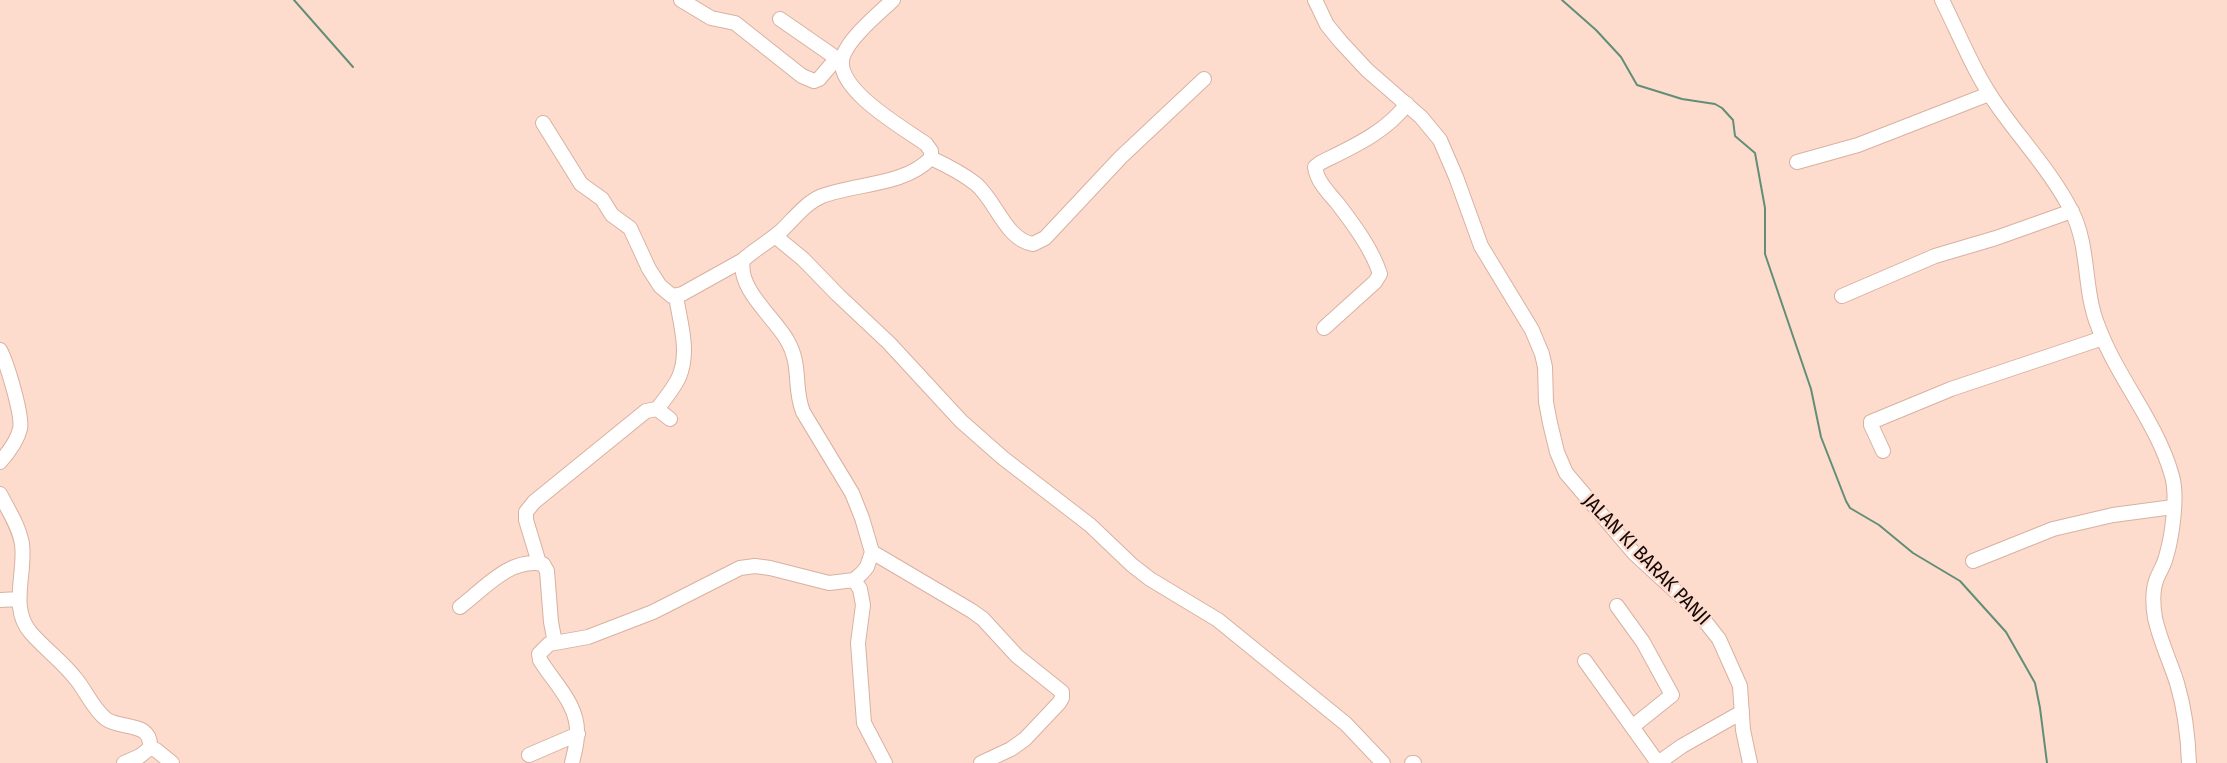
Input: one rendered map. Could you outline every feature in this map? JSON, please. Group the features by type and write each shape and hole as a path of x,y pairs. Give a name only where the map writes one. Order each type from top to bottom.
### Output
{"street":[{"path":"681,0 711,18 735,23 810,80 819,79 839,61 854,39 893,0"},
{"name":"JALAN KI BARAK PANJI","path":"1315,0 1327,25 1341,42 1367,70 1421,117 1440,140 1450,160 1481,246 1532,330 1545,367 1546,402 1550,423 1557,452 1566,473 1634,553 1689,603 1709,625 1728,654 1740,686 1745,747 1750,763"},
{"path":"1942,0 1989,94 2046,171 2072,211 2080,232 2090,300 2103,338 2161,448 2173,477 2174,495 2169,545 2166,559 2156,582 2154,601 2155,618 2187,724 2188,763"},
{"path":"543,123 581,184 602,199 612,214 630,228 649,268 660,285 672,296 676,296 742,260 776,236 816,199 835,192 877,184 918,169 931,158 931,151 926,144 876,110 864,99 848,78 839,61 780,19"},
{"path":"931,158 955,169 977,185 995,206 1011,232 1024,242 1033,244 1045,238 1121,157 1204,79"},
{"path":"1797,162 1858,146 1989,94"},
{"path":"1324,328 1375,282 1380,274 1355,228 1323,186 1315,167 1383,129 1407,104"},
{"path":"1842,296 1935,256 1996,238 2072,211"},
{"path":"776,236 890,342 954,414 1003,458 1090,525 1150,579 1218,620 1346,724 1383,763"},
{"path":"572,763 578,734 576,722 571,706 540,660 539,654 549,644 588,638 630,622 662,608 729,572 747,566 770,568 829,584 854,580 867,567 872,552 852,493 803,412 798,398 797,364 792,349 784,334 752,294 743,276 742,260"},
{"path":"539,563 526,520 529,507 646,411 657,409 679,378 683,336 676,296"},
{"path":"1883,451 1871,422 1952,389 2103,338"},
{"path":"0,350 10,377 20,424 16,438 0,462"},
{"path":"657,409 670,419"},
{"path":"0,494 16,524 21,541 19,599 25,626 73,675 102,716 116,723 142,729 149,737 150,748"},
{"path":"1972,561 2053,529 2114,515 2173,507"},
{"path":"872,552 978,615 1017,656 1062,692 1059,703 1025,739 1011,749 981,763"},
{"path":"460,607 503,573 526,563 545,565 555,643"},
{"path":"854,580 860,589 863,605 858,643 864,723 885,763"},
{"path":"0,600 19,599"},
{"path":"1617,606 1643,642 1672,695 1632,727"},
{"path":"1585,661 1658,763 1682,746 1742,712"},
{"path":"529,755 578,734"},
{"path":"124,763 140,756 150,748"},
{"path":"150,748 172,763"}],"waterway":[{"path":"294,0 353,67"},
{"path":"1562,0 1596,30 1621,57 1637,85 1682,99 1715,104 1722,108 1733,120 1735,136 1755,153 1765,208 1765,254 1811,389 1821,437 1846,501 1850,508 1879,525 1913,553 1960,581 2006,632 2035,683 2047,763"}]}
